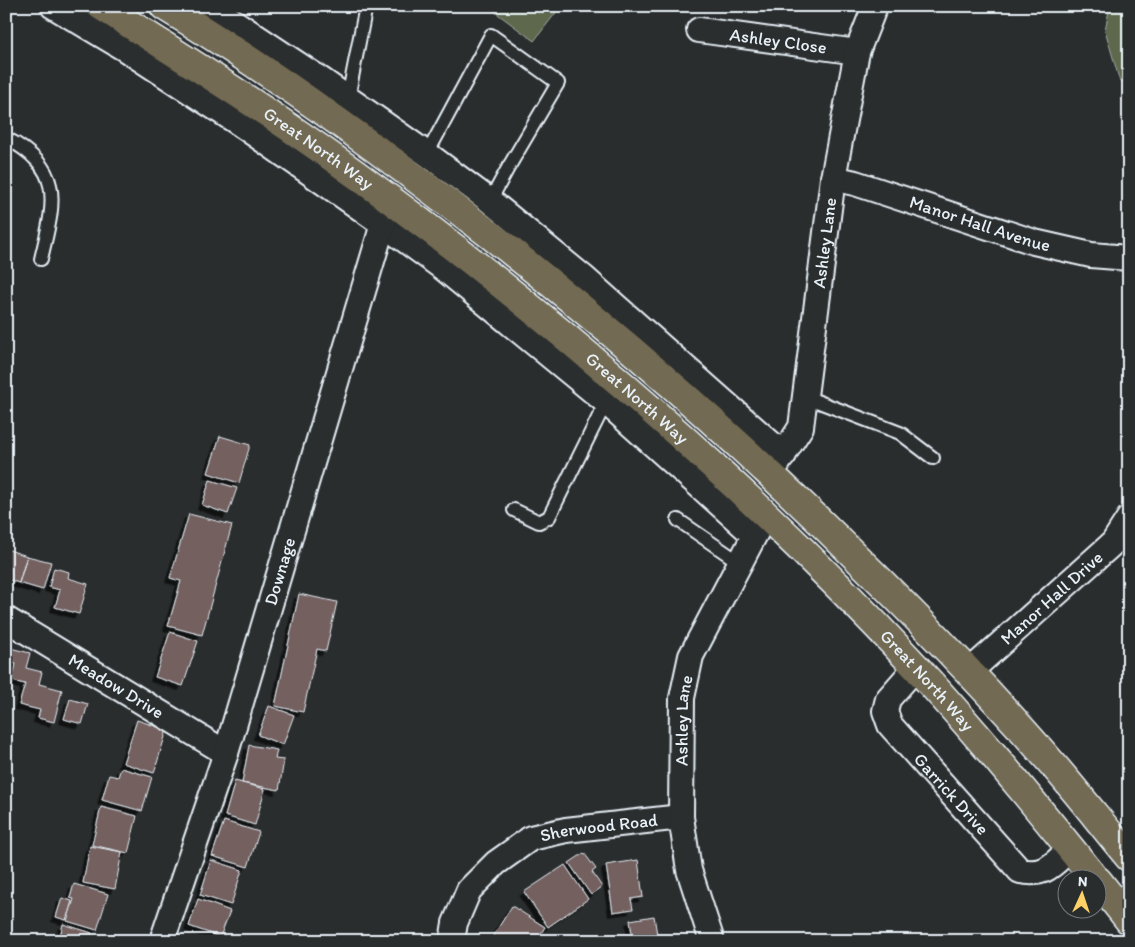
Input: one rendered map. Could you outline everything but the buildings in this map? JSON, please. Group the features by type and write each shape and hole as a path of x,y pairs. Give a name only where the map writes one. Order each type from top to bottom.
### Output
{"highway":[{"name":"Great North Way","path":"100,6 236,92 318,147 388,212 491,276 599,365 677,434 760,525 844,592 916,667 987,747 1089,870"},
{"name":"Great North Way","path":"164,6 321,109 486,231 566,293 620,339 777,464 824,524 969,672 1056,769 1129,857"},
{"name":"Great North Way","path":"1108,894 1129,920"}],"street":[{"name":"Great North Way","path":"53,6 126,49 240,124 388,212 444,268 606,402 760,525"},
{"name":"Great North Way","path":"210,6 348,98 428,154 490,201 583,277 777,464"},
{"name":"Ashley Lane","path":"777,464 801,427 833,178 857,52 875,6"},
{"name":"Ashley Close","path":"699,30 857,52"},
{"name":"Manor Hall Avenue","path":"833,178 855,183 1034,242 1091,255 1129,258"},
{"name":"Downage","path":"162,941 226,754 388,212"},
{"name":"Manor Hall Drive","path":"969,672 1112,543 1129,518"},
{"name":"Ashley Lane","path":"712,941 689,870 681,817 682,698 691,656 760,525"},
{"name":"Meadow Drive","path":"6,619 226,754"},
{"name":"Garrick Drive","path":"916,667 888,699 885,711 890,725 1020,871 1035,874 1048,868 1071,848"},
{"name":"Sherwood Road","path":"452,941 455,923 469,890 496,863 531,838 566,830 681,817"}],"lane":[{"path":"348,98 366,6"},
{"path":"428,154 491,35 558,83 490,201"},
{"path":"6,138 33,156 50,181 52,210 41,259"},
{"path":"806,397 900,433 933,458"},
{"path":"514,510 539,522 549,517 606,402"},
{"path":"678,520 739,562"}],"green space":[{"path":"487,6 561,6 534,41"},
{"path":"1110,6 1129,6 1129,83 1120,82 1105,30"}]}
